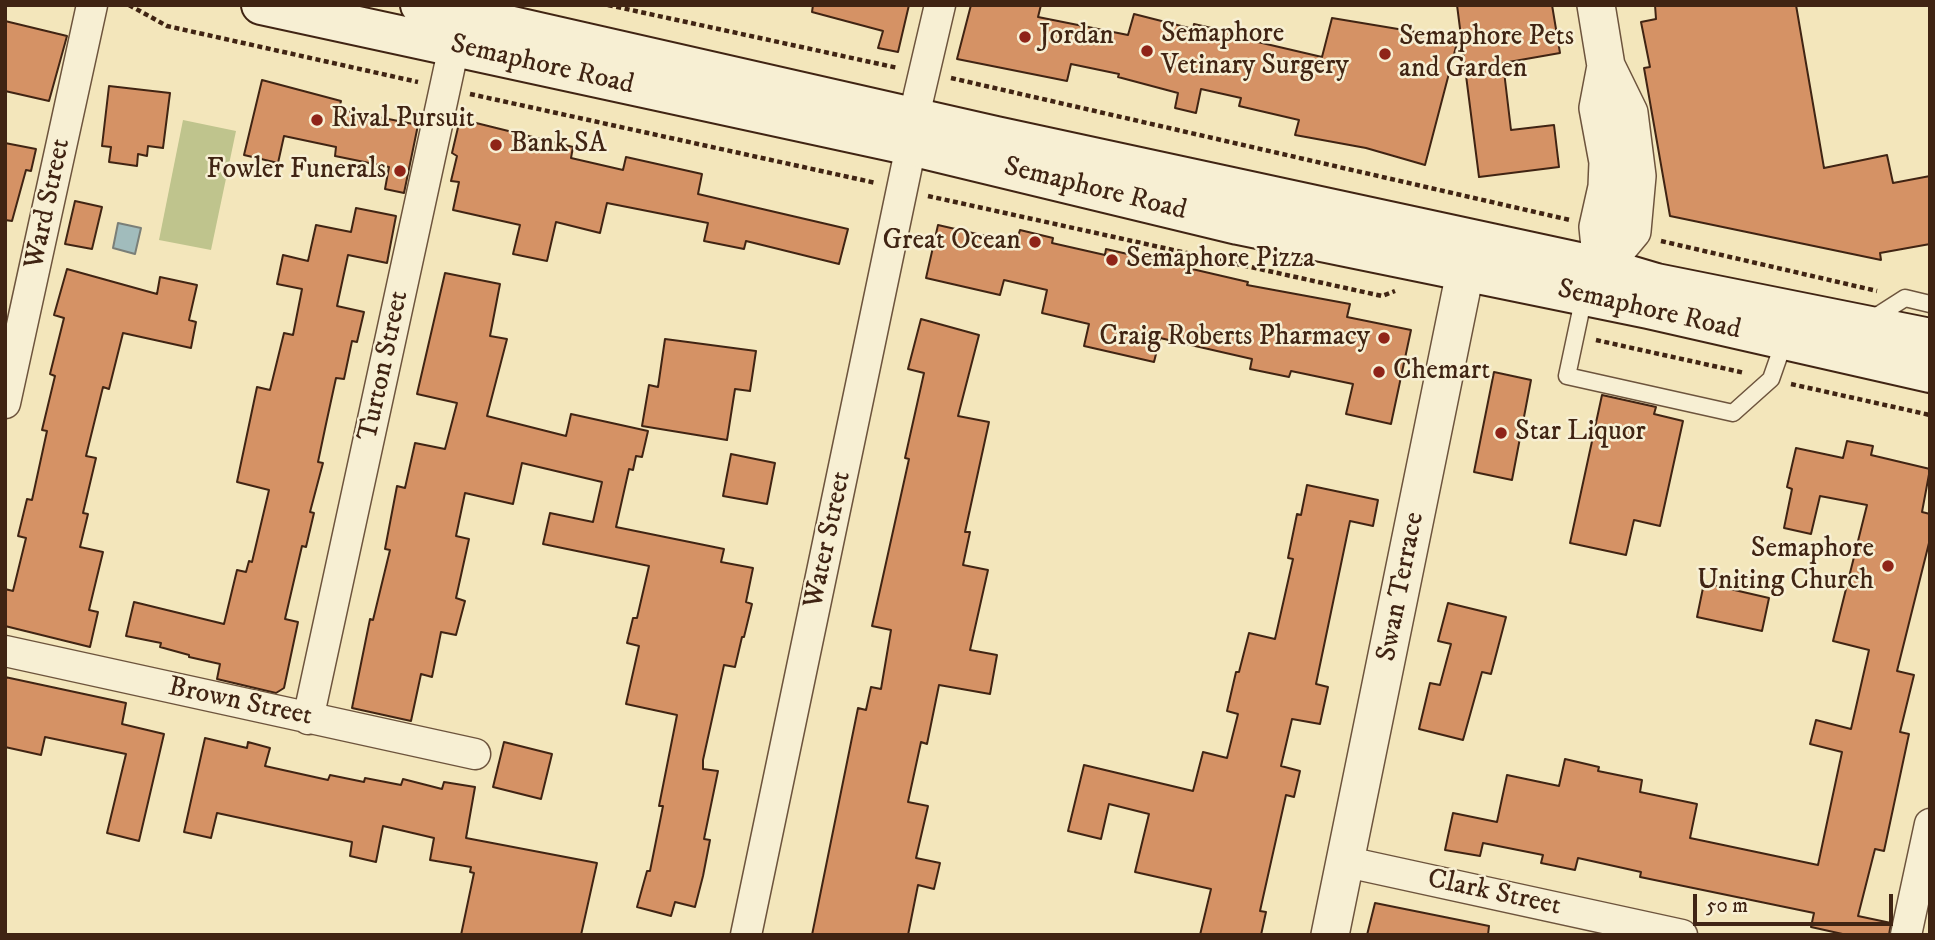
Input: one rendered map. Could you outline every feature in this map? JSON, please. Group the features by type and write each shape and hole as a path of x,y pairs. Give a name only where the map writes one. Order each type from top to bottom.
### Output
{"main road":[{"name":"Semaphore Road","path":"261,5 458,30 913,131 1241,208 1593,281"},
{"name":"Semaphore Road","path":"420,5 458,30"},
{"name":"Semaphore Road","path":"1469,255 1544,288 1593,281"},
{"path":"1593,281 1652,296"},
{"name":"Semaphore Road","path":"1652,296 1787,326 1930,373"},
{"name":"Semaphore Road","path":"1787,326 1864,324 1930,338"}],"street":[{"name":"Ward Street","path":"5,403 92,5"},
{"name":"Water Street","path":"746,935 940,5"},
{"path":"1593,281 1624,231 1637,176 1629,113 1606,66 1596,5"},
{"name":"Turton Street","path":"308,719 458,30"},
{"path":"1624,231 1652,296"},
{"name":"Swan Terrace","path":"1330,935 1469,255"},
{"name":"Brown Street","path":"5,651 475,754"},
{"path":"1906,935 1930,824"},
{"name":"Clark Street","path":"1347,862 1682,935"}],"lane":[{"path":"1593,281 1576,335 1567,376 1733,413 1770,379 1787,326"},
{"path":"1864,324 1905,298 1930,304"}],"path":[{"path":"130,5 167,26 445,89 1382,296 1402,289"},
{"path":"608,5 863,62 924,72 1624,231 1905,298"},
{"path":"1576,335 1930,415"}],"green space":[{"path":"183,120 236,131 211,250 159,240"}],"water":[{"path":"118,223 141,228 135,254 113,248"}],"building":[{"path":"813,5 909,5 898,52 878,48 883,31 812,12"},
{"path":"971,5 1041,5 1038,17 1128,35 1134,14 1193,29 1194,24 1233,33 1232,36 1322,57 1332,18 1458,39 1425,165 1366,148 1295,135 1299,120 1239,106 1241,98 1201,89 1196,113 1175,108 1178,93 1118,77 1119,74 1071,64 1067,81 957,59"},
{"path":"1457,5 1552,5 1560,53 1503,63 1511,130 1554,125 1559,167 1479,177"},
{"path":"1655,5 1796,5 1824,168 1887,155 1893,183 1930,176 1930,244 1880,253 1881,260 1670,216 1644,68 1650,67 1641,22 1656,19"},
{"path":"5,21 67,36 49,101 5,91"},
{"path":"262,80 341,101 339,109 418,125 404,193 385,189 389,167 335,156 336,147 284,136 278,163 244,155"},
{"path":"109,86 170,93 163,148 148,146 147,156 138,154 137,166 109,162 111,147 102,146"},
{"path":"460,119 573,147 571,158 623,170 626,157 702,174 698,194 848,229 839,264 746,241 744,249 704,241 708,223 607,203 600,233 556,222 547,261 513,254 520,225 453,210 459,182 451,181 457,156 452,153"},
{"path":"5,143 36,149 31,171 26,170 12,221 5,220"},
{"path":"75,201 102,207 92,249 65,244"},
{"path":"356,208 396,216 387,263 348,255 337,306 364,312 357,342 352,341 344,379 336,378 318,462 323,463 310,512 314,513 306,547 302,546 285,619 298,622 284,688 276,693 217,679 220,664 160,647 161,643 126,636 134,602 224,624 237,570 246,572 249,561 252,562 269,490 237,482 257,387 270,390 284,333 293,335 302,289 277,284 283,255 308,261 316,225 351,232"},
{"path":"938,225 1016,243 1020,230 1053,238 1052,243 1105,255 1106,249 1248,282 1247,285 1350,304 1347,317 1411,330 1391,424 1346,414 1353,384 1291,371 1289,377 1250,369 1252,359 1160,338 1154,362 1084,346 1089,324 1042,313 1047,290 1004,280 1000,295 926,278"},
{"path":"67,269 157,294 160,277 197,285 189,320 196,322 191,348 123,333 109,389 103,387 86,456 96,458 83,513 88,514 80,547 103,552 89,610 98,612 90,647 5,626 5,589 13,591 26,538 18,536 27,499 32,500 47,431 42,430 55,376 50,374 64,318 54,315"},
{"path":"445,273 500,284 490,336 507,339 487,416 566,436 571,414 648,431 642,457 636,456 633,470 629,469 616,527 724,549 721,562 753,568 746,602 752,604 744,637 735,667 724,665 703,760 703,769 718,771 704,839 710,840 703,876 695,907 675,902 671,916 637,907 647,871 650,871 663,806 659,806 677,715 626,704 639,646 627,643 633,618 637,618 649,566 543,544 550,513 593,522 602,482 522,463 513,504 465,493 456,536 469,539 456,598 465,601 456,635 441,632 432,677 421,674 411,721 352,708 370,619 373,620 390,550 385,549 397,486 405,488 415,443 445,449 457,403 417,394"},
{"path":"921,319 979,335 958,416 989,422 965,532 970,532 963,565 988,570 970,650 997,655 990,694 939,685 927,744 921,742 908,802 928,806 916,858 940,863 934,889 918,885 908,935 812,935 858,708 866,710 871,687 881,689 891,630 872,626 909,459 905,458 924,373 908,369"},
{"path":"665,339 756,351 750,391 735,389 727,440 642,426 649,385 658,387"},
{"name":"Star Liquor","path":"1494,372 1531,380 1512,480 1474,472"},
{"path":"1602,395 1656,407 1654,414 1683,421 1660,526 1634,520 1626,555 1570,543"},
{"path":"1847,441 1873,446 1871,455 1930,469 1922,512 1930,514 1930,539 1897,671 1914,675 1900,732 1909,734 1884,851 1875,849 1858,916 1891,923 1889,935 1847,935 1811,927 1814,913 1640,877 1641,872 1578,858 1575,870 1541,863 1543,855 1483,843 1480,856 1445,850 1453,813 1497,822 1507,775 1559,786 1565,759 1599,767 1598,771 1642,780 1640,792 1697,804 1690,838 1818,865 1842,752 1810,744 1816,720 1851,729 1869,650 1833,641 1867,505 1820,496 1811,534 1784,528 1792,489 1787,487 1796,448 1843,458"},
{"path":"731,454 775,463 767,504 723,496"},
{"path":"1307,485 1378,500 1373,526 1350,521 1316,684 1328,687 1320,724 1292,719 1281,766 1300,771 1294,797 1286,795 1260,911 1266,912 1261,935 1200,935 1211,889 1135,872 1149,814 1109,804 1101,839 1068,831 1084,765 1193,791 1203,752 1227,758 1238,714 1227,711 1236,672 1239,672 1249,633 1275,639 1293,559 1288,558 1297,514 1301,515"},
{"path":"1704,583 1769,598 1762,631 1697,617"},
{"path":"1448,603 1506,617 1491,674 1482,672 1463,740 1419,729 1430,683 1440,685 1451,644 1438,641"},
{"path":"5,677 126,703 122,724 164,734 139,841 107,833 126,754 45,737 41,755 5,747"},
{"path":"205,738 247,748 248,742 270,748 265,766 328,780 330,775 364,782 365,778 401,785 403,779 442,789 444,782 475,787 466,838 597,863 581,935 461,935 474,873 470,872 471,867 430,860 434,838 383,826 376,862 350,856 352,842 217,813 211,838 184,832"},
{"path":"504,742 552,754 541,799 493,787"},
{"path":"1375,903 1489,926 1488,935 1367,935"}],"place":[{"name":"Jordan","path":"1025,37"},
{"name":"Semaphore Vetinary Surgery","path":"1147,51"},
{"name":"Semaphore Pets and Garden","path":"1385,54"},
{"name":"Rival Pursuit","path":"317,120"},
{"name":"Bank SA","path":"496,145"},
{"name":"Fowler Funerals","path":"400,171"},
{"name":"Great Ocean","path":"1035,242"},
{"name":"Semaphore Pizza","path":"1112,260"},
{"name":"Craig Roberts Pharmacy","path":"1384,338"},
{"name":"Chemart","path":"1379,372"},
{"name":"Star Liquor","path":"1501,433"},
{"name":"Semaphore Uniting Church","path":"1888,566"}]}
